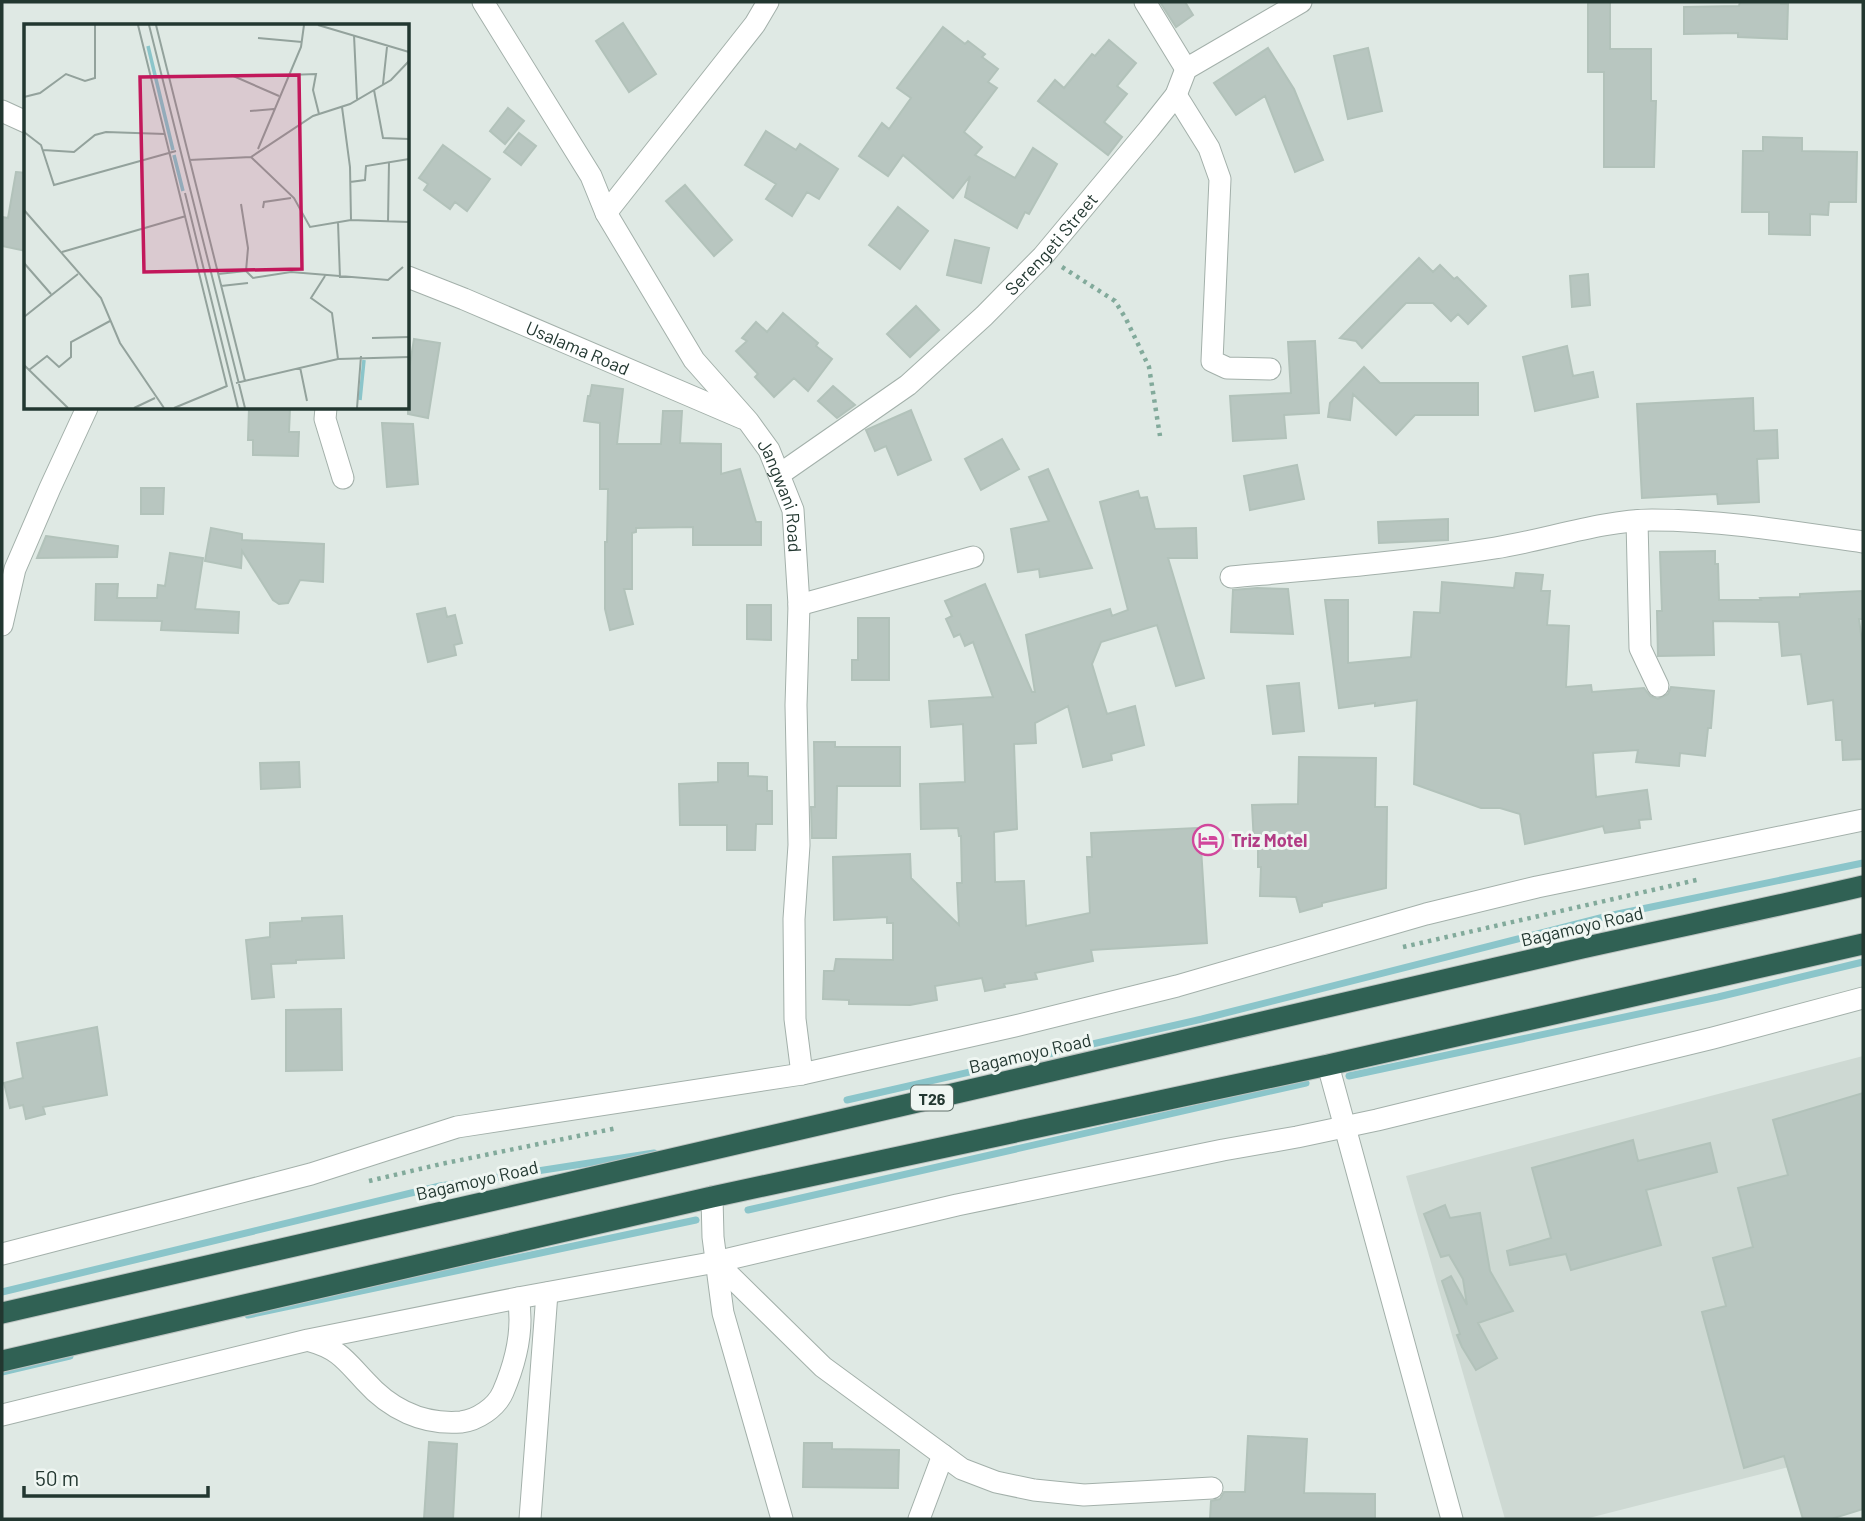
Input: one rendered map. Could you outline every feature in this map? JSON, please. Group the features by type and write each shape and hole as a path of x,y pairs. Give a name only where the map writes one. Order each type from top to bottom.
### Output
{"highway":[{"name":"Bagamoyo Road","path":"2,1312 1863,886"},
{"path":"2,1361 712,1197 1328,1065 1863,944"}],"street":[{"name":"Jangwani Road","path":"483,2 591,176 606,213 694,360 748,421 769,450 793,510 799,605 796,705 799,845 794,919 794,1005 802,1074"},
{"path":"606,213 755,24 768,2"},
{"path":"1145,2 1186,69 1301,2"},
{"name":"Serengeti Street","path":"780,474 908,385 984,316 1043,256 1176,95 1186,69"},
{"path":"1176,95 1209,148 1220,179 1212,360 1227,368 1270,369"},
{"name":"Usalama Road","path":"410,278 748,421"},
{"path":"2,625 15,569 86,410"},
{"path":"326,410 326,419 343,478"},
{"path":"1637,521 1640,648 1658,686"},
{"path":"1231,577 1437,557 1530,542 1614,523 1637,521 1717,522 1863,542"},
{"path":"799,605 973,557"},
{"path":"2,1254 312,1174 457,1127 802,1074 1164,989 1426,914 1537,887 1863,820"},
{"path":"2,1415 308,1340 716,1262 957,1205 1344,1128 1713,1038 1863,998"},
{"path":"1328,1065 1452,1519"},
{"path":"712,1197 716,1262 723,1313 782,1519"},
{"path":"716,1262 823,1367 962,1469 996,1482 1034,1490 1084,1494 1212,1488"},
{"path":"530,1519 547,1293"},
{"path":"308,1340 329,1346 345,1357 367,1384 394,1406 425,1421 473,1421 499,1401 509,1378 520,1321 518,1298"},
{"path":"919,1519 943,1455"}],"path":[{"path":"1043,256 1115,301 1149,367 1160,436"},
{"path":"1390,950 1702,879"},
{"path":"362,1183 624,1126"}],"shaded area":[{"path":"1863,1056 1863,1448 1585,1519 1505,1519 1406,1176"}],"building":[{"path":"1160,2 1185,2 1193,15 1176,27"},
{"path":"1588,2 1610,2 1610,49 1651,49 1651,101 1656,101 1654,167 1604,167 1604,72 1588,72"},
{"path":"1740,2 1788,4 1787,39 1738,37 1738,33 1684,34 1684,7 1739,6"},
{"path":"623,23 656,74 629,92 596,41"},
{"path":"943,27 965,44 968,41 985,54 982,57 998,69 988,82 997,88 964,132 982,147 975,155 1015,178 1033,148 1057,164 1029,214 1025,212 1017,228 965,197 970,176 953,198 903,155 888,176 859,156 882,123 889,129 911,98 897,88"},
{"path":"1109,40 1136,63 1117,86 1127,94 1104,122 1122,137 1108,155 1038,101 1055,80 1064,88 1092,54 1095,56"},
{"path":"1268,48 1294,89 1323,160 1295,172 1265,96 1236,115 1214,83"},
{"path":"1368,48 1382,111 1348,119 1334,56"},
{"path":"508,108 524,121 505,144 490,131"},
{"path":"766,131 796,150 800,144 838,169 819,199 807,192 792,216 766,199 776,184 745,165"},
{"path":"519,133 536,146 521,165 504,152"},
{"path":"1763,137 1802,138 1802,151 1857,152 1856,202 1829,202 1828,215 1810,214 1810,235 1769,234 1769,212 1742,212 1743,151 1763,151"},
{"path":"443,145 490,179 467,211 455,202 450,209 424,190 428,184 419,178"},
{"path":"16,172 24,173 24,251 2,246 2,217 8,218"},
{"path":"685,185 732,240 714,256 666,201"},
{"path":"898,207 928,231 900,269 869,245"},
{"path":"955,240 989,248 981,283 947,275"},
{"path":"1419,258 1433,272 1440,265 1454,279 1457,277 1486,306 1468,324 1458,314 1451,321 1433,303 1406,303 1362,348 1356,341 1340,338"},
{"path":"1588,274 1590,305 1572,307 1570,276"},
{"path":"916,306 939,330 910,357 887,334"},
{"path":"783,313 832,359 808,391 794,378 774,397 755,377 758,374 736,351 747,341 742,338 756,322 767,332"},
{"path":"414,339 440,343 428,418 408,414"},
{"path":"1315,341 1319,413 1284,415 1286,438 1233,441 1230,396 1291,393 1288,342"},
{"path":"1567,346 1573,376 1593,372 1598,397 1535,411 1523,357"},
{"path":"1364,367 1380,383 1478,383 1478,415 1415,415 1396,435 1353,394 1350,420 1328,417 1330,403"},
{"path":"592,385 623,389 617,444 661,444 663,411 682,411 680,443 721,444 721,474 740,469 756,522 761,522 761,545 693,545 693,527 636,528 636,532 632,533 632,589 624,589 633,624 610,630 605,609 608,489 600,489 600,423 584,421"},
{"path":"833,386 855,405 837,418 818,401"},
{"path":"1753,398 1754,431 1777,430 1778,458 1757,459 1759,502 1718,504 1717,494 1642,498 1637,404"},
{"path":"249,410 290,410 289,432 299,432 298,456 253,455 253,440 248,440"},
{"path":"911,410 931,460 898,475 886,446 875,451 866,430"},
{"path":"382,423 413,424 418,484 387,487"},
{"path":"1002,439 1019,469 981,490 965,459"},
{"path":"1297,465 1304,499 1250,510 1244,476"},
{"path":"1048,469 1092,568 1040,577 1039,569 1018,572 1011,529 1049,521 1029,477"},
{"path":"141,488 164,488 163,514 141,514"},
{"path":"1138,491 1140,498 1147,497 1155,529 1196,528 1197,558 1168,558 1204,678 1176,686 1157,625 1101,642 1092,664 1107,714 1135,706 1144,745 1111,754 1112,760 1083,767 1068,706 1035,723 1036,743 1014,744 1017,829 994,832 995,882 1024,881 1026,926 1090,913 1087,857 1092,857 1091,833 1197,828 1198,848 1201,848 1207,943 1091,950 1093,961 1035,973 1037,979 1004,984 1005,987 985,991 982,978 935,986 937,1000 910,1005 849,1004 849,1000 823,999 824,971 834,971 836,959 893,960 893,923 887,923 887,917 834,920 833,857 910,854 911,878 959,925 957,883 962,883 961,836 958,828 921,829 920,784 965,782 963,724 931,727 929,701 993,697 973,642 965,646 960,634 954,637 946,619 952,616 945,601 985,584 1032,692 1035,692 1026,635 1110,609 1112,616 1128,610 1100,502"},
{"path":"1448,519 1448,540 1379,543 1378,522"},
{"path":"211,528 242,534 242,540 324,544 323,582 300,580 288,603 279,604 273,600 242,551 241,568 205,561"},
{"path":"46,536 118,546 117,557 37,558"},
{"path":"1715,551 1719,600 1761,600 1760,598 1800,597 1800,594 1862,591 1863,619 1859,619 1863,649 1863,759 1843,760 1842,740 1836,740 1833,700 1808,704 1801,654 1782,656 1779,622 1713,621 1714,655 1658,656 1657,611 1662,611 1660,552"},
{"path":"170,553 203,558 195,609 239,612 238,633 161,630 162,621 95,620 96,584 118,584 117,598 157,598 158,585 165,586"},
{"path":"1516,573 1543,575 1541,591 1550,591 1547,625 1569,626 1566,687 1591,685 1592,692 1644,688 1650,696 1658,699 1668,694 1671,687 1714,691 1711,728 1708,728 1705,756 1680,753 1679,766 1636,762 1638,750 1593,753 1596,797 1647,790 1651,819 1639,820 1640,828 1605,833 1603,826 1525,844 1520,814 1500,808 1481,808 1414,784 1417,700 1339,708 1325,600 1348,600 1348,663 1411,657 1414,612 1440,613 1442,582 1514,588"},
{"path":"1288,589 1293,634 1231,632 1233,590"},
{"path":"747,605 771,605 771,640 747,639"},
{"path":"445,608 447,617 455,615 462,643 454,645 456,655 428,662 417,614"},
{"path":"858,618 889,618 889,680 852,680 852,660 858,660"},
{"path":"1299,683 1304,731 1273,734 1267,686"},
{"path":"814,742 835,742 835,747 900,747 900,786 837,786 836,838 812,838 811,807 815,807"},
{"path":"1299,757 1376,758 1375,807 1387,807 1386,888 1322,903 1322,906 1300,912 1296,897 1260,896 1261,867 1258,867 1258,844 1254,844 1252,805 1298,804"},
{"path":"299,762 300,787 261,789 260,763"},
{"path":"718,763 748,763 748,776 767,777 767,791 772,791 772,824 756,824 755,850 727,850 727,825 680,825 679,784 718,782"},
{"path":"342,916 344,958 271,964 274,997 252,999 246,940 270,937 270,923"},
{"path":"341,1009 342,1070 286,1071 286,1010"},
{"path":"97,1027 107,1095 43,1107 45,1114 26,1119 23,1105 10,1108 4,1083 23,1078 17,1043"},
{"path":"1863,1093 1863,1509 1831,1519 1803,1519 1784,1456 1744,1468 1702,1312 1726,1306 1713,1258 1753,1247 1738,1188 1788,1175 1773,1120"},
{"path":"1633,1140 1638,1161 1710,1143 1717,1172 1646,1190 1661,1245 1571,1270 1566,1254 1510,1265 1507,1251 1551,1238 1532,1168"},
{"path":"1445,1205 1450,1218 1480,1213 1490,1271 1513,1311 1478,1323 1497,1358 1476,1370 1457,1335 1460,1334 1442,1281 1451,1276 1467,1305 1463,1279 1449,1255 1441,1257 1424,1214"},
{"path":"1248,1436 1307,1439 1304,1493 1375,1494 1375,1519 1210,1519 1211,1501 1220,1499 1224,1492 1245,1492"},
{"path":"429,1442 457,1444 453,1519 424,1519"},
{"path":"804,1443 832,1443 832,1449 899,1450 898,1488 803,1487"}],"waterway":[{"path":"847,1100 1202,1019 1608,916 1863,863"},
{"path":"1349,1076 1718,997 1863,962"},
{"path":"748,1210 1306,1083"},
{"path":"2,1292 440,1186 654,1153"},
{"path":"248,1315 696,1220"},
{"path":"2,1372 70,1356"}],"place":[{"name":"Triz Motel","path":"1208,840"}]}
